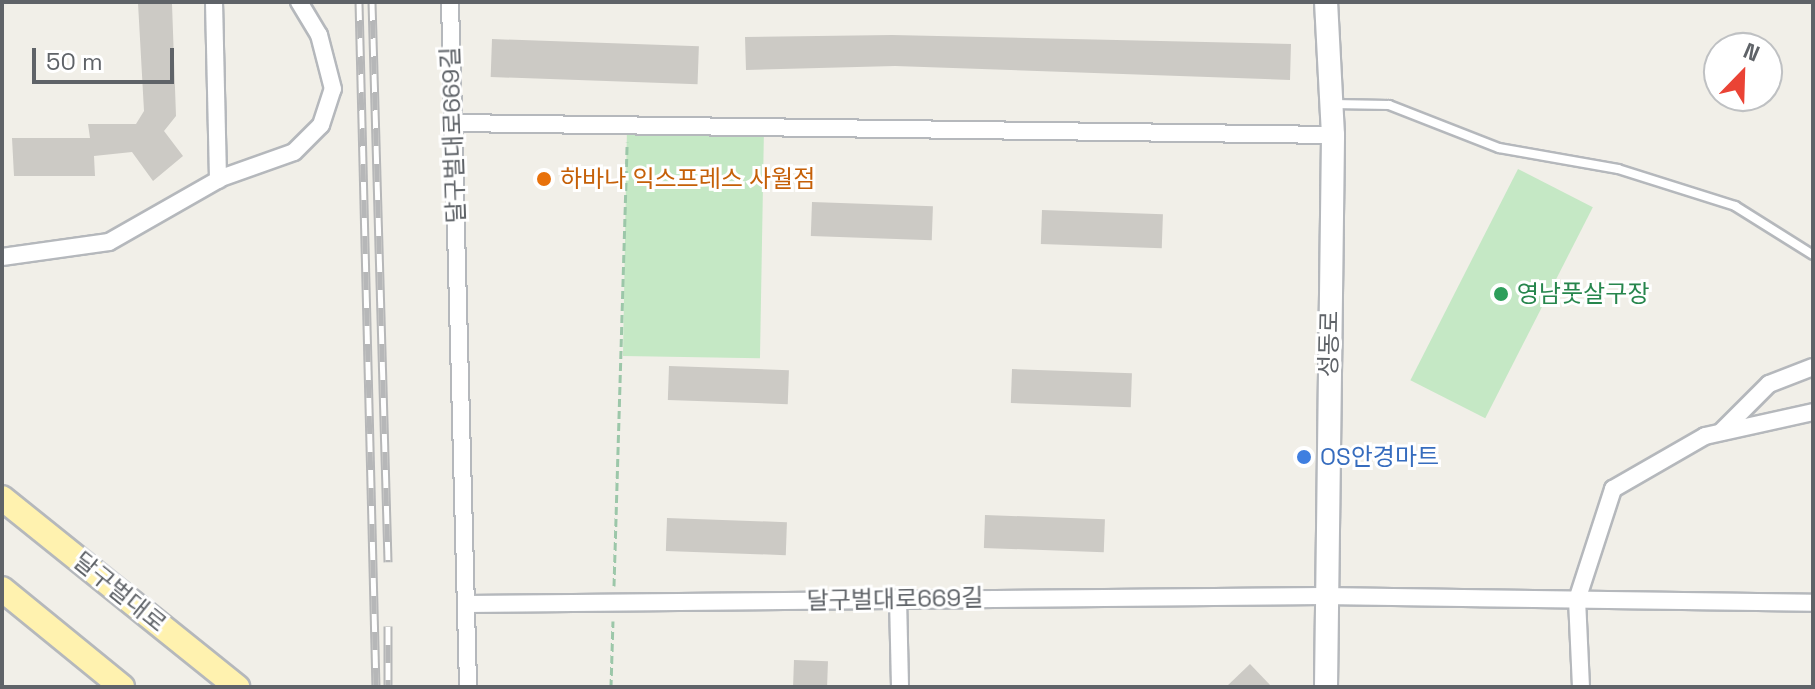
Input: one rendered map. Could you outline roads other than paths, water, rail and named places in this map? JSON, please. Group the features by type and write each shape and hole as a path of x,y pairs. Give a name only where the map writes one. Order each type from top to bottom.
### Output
{"main road":[{"name":"달구벌대로","path":"2,498 237,687"},
{"path":"2,589 122,687"}],"street":[{"path":"214,2 218,180"},
{"path":"2,257 109,242 218,180 294,152 321,125 333,89 319,35 299,2"},
{"name":"달구벌대로669길","path":"450,2 468,687"},
{"name":"성동로","path":"1326,2 1333,104 1323,596 1326,687"},
{"path":"453,123 1333,135"},
{"path":"1721,432 1769,384 1813,367"},
{"path":"1581,687 1577,600 1613,489 1705,436 1813,412"},
{"name":"달구벌대로669길","path":"467,604 1323,596 1813,603"},
{"path":"898,598 900,687"}],"lane":[{"path":"1333,104 1389,105 1499,148 1618,169 1735,206 1813,255"}],"railway":[{"path":"359,2 376,687"},
{"path":"372,2 388,562"},
{"path":"388,626 388,687"}],"place":[{"name":"하바나 익스프레스 사월점","path":"544,179"},
{"name":"영남풋살구장","path":"1501,294"},
{"name":"OS안경마트","path":"1304,457"}]}
